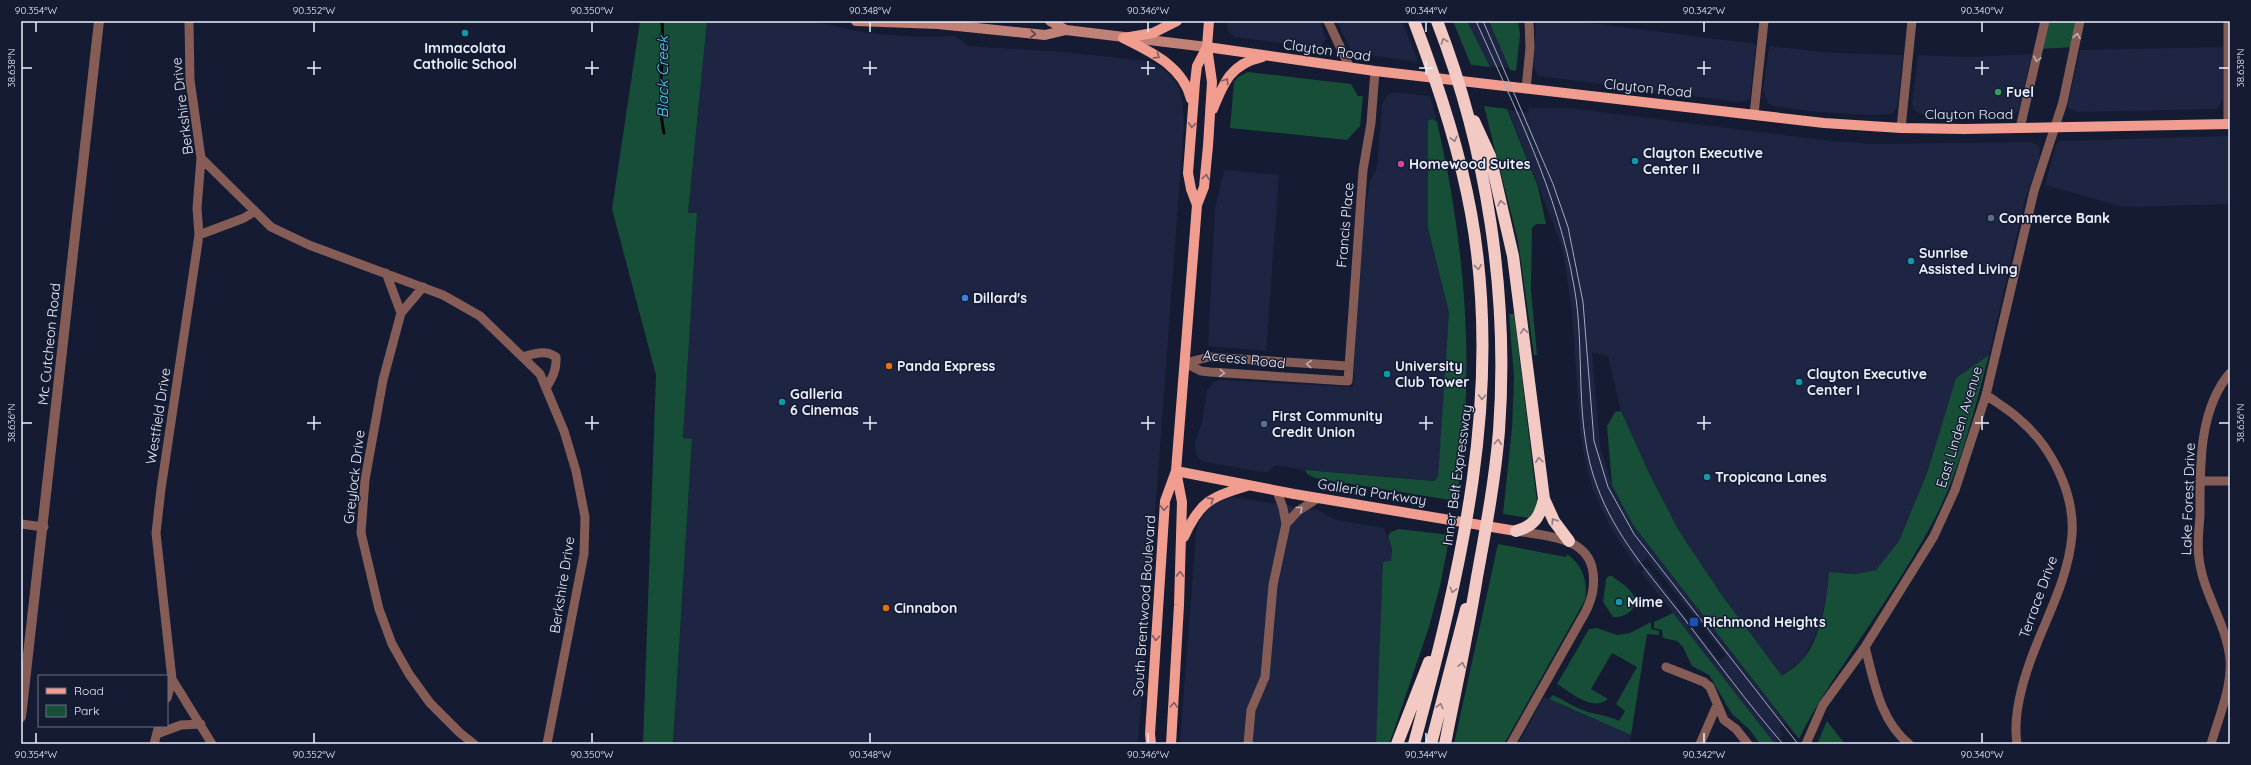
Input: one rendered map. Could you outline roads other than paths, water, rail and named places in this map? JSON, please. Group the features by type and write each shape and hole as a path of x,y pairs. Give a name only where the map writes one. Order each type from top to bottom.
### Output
{"highway":[{"name":"Inner Belt Expressway","path":"1414,21 1444,102 1471,213 1480,285 1483,356 1482,403 1472,491 1462,552 1414,744"},
{"path":"1437,21 1465,104 1486,196 1499,313 1500,391 1492,494 1468,636 1444,744"},
{"path":"1465,104 1490,156 1513,256 1544,499 1554,521 1569,541"},
{"path":"1516,531 1531,525 1537,520 1542,510 1544,499"},
{"path":"1430,744 1458,636 1477,576"},
{"path":"1397,744 1416,693 1441,638"}],"main road":[{"name":"Clayton Road","path":"856,21 926,24 1045,35 1066,30"},
{"name":"Clayton Road","path":"1050,21 1066,30 1207,47 1350,68 1824,123 1901,128 2054,128 2229,124"},
{"path":"1123,38 1153,33 1177,21"},
{"name":"South Brentwood Boulevard","path":"1151,744 1150,734 1165,501 1176,471 1197,205 1207,173 1212,82 1207,47 1209,21"},
{"path":"1123,38 1168,63 1179,74 1189,89 1193,107"},
{"name":"South Brentwood Boulevard","path":"1197,205 1191,189 1188,173 1197,66 1207,47"},
{"path":"1210,116 1226,79 1234,70 1243,63 1266,56"},
{"name":"South Brentwood Boulevard","path":"1171,744 1173,738 1182,494 1176,471"},
{"name":"Galleria Parkway","path":"1176,471 1278,491 1516,531"},
{"path":"1181,542 1190,523 1201,506 1212,497 1249,485"}],"street":[{"name":"Mc Cutcheon Road","path":"21,717 44,527 99,21"},
{"name":"Berkshire Drive","path":"189,21 190,80 201,158 271,227 309,245 423,287 480,316 540,374 564,431 576,471 585,517 584,554 547,744"},
{"path":"1328,21 1350,68"},
{"path":"1526,88 1530,48 1529,21"},
{"path":"1754,114 1764,21"},
{"path":"1901,128 1912,21"},
{"path":"2020,128 2045,21"},
{"name":"East Linden Avenue","path":"1806,744 1823,705 1865,647 1934,536 1955,490 1986,395 2034,191 2063,102 2080,21"},
{"path":"2228,21 2229,124"},
{"name":"Francis Place","path":"1348,381 1363,170 1371,123 1375,71"},
{"name":"Westfield Drive","path":"172,679 156,533 161,489 199,235 197,208 201,158"},
{"path":"199,235 244,218 255,211"},
{"path":"386,273 401,313"},
{"name":"Greylock Drive","path":"423,287 401,313 383,380 365,480 360,533 377,602 392,644 409,674 430,703 460,734 474,744"},
{"path":"522,357 538,353 550,353 556,357 557,365 554,376 546,388"},
{"name":"Access Road","path":"1185,363 1209,357 1348,366"},
{"name":"Access Road","path":"1185,363 1201,371 1210,372 1348,381"},
{"name":"Lake Forest Drive","path":"2211,744 2229,688 2230,659 2220,618 2210,601 2199,558 2200,481 2203,442 2210,411 2223,381 2230,373"},
{"name":"Terrace Drive","path":"1986,395 2020,420 2045,446 2060,476 2070,507 2072,534 2067,563 2024,680 2019,708 2017,744"},
{"path":"2200,481 2230,481"},
{"path":"1248,744 1251,710 1265,677 1273,585 1286,524 1284,508 1278,491"},
{"path":"1286,524 1298,511 1318,498"},
{"path":"21,524 44,527"},
{"name":"Galleria Parkway","path":"1511,744 1591,600 1594,581 1590,560 1580,547 1569,541 1516,531"},
{"path":"2220,618 2230,627"},
{"path":"1865,647 1880,703 1889,722 1909,744"},
{"path":"1666,666 1704,682 1710,687 1724,720 1736,729 1748,744"},
{"path":"168,694 172,679"},
{"path":"172,679 212,744"},
{"path":"1700,744 1718,705"},
{"path":"154,744 158,730 181,725 201,724"}],"waterway":[{"name":"Black Creek","path":"662,21 661,105 664,133"}],"tram line":[{"path":"1476,21 1533,150 1546,184 1567,251 1577,311 1582,412 1585,437 1597,486 1614,522 1646,571 1745,698 1783,744"},
{"path":"1483,21 1553,184 1568,227 1583,302 1594,441 1608,487 1634,534 1798,744"}],"place":[{"name":"Immacolata Catholic School","path":"465,33"},
{"name":"Fuel","path":"1998,92"},
{"name":"Clayton Executive Center II","path":"1635,161"},
{"name":"Homewood Suites","path":"1401,164"},
{"name":"Commerce Bank","path":"1991,218"},
{"name":"Sunrise Assisted Living","path":"1911,261"},
{"name":"Dillard's","path":"965,298"},
{"name":"Panda Express","path":"889,366"},
{"name":"University Club Tower","path":"1387,374"},
{"name":"Clayton Executive Center I","path":"1799,382"},
{"name":"Galleria 6 Cinemas","path":"782,402"},
{"name":"First Community Credit Union","path":"1264,424"},
{"name":"Tropicana Lanes","path":"1707,477"},
{"name":"Mime","path":"1619,602"},
{"name":"Cinnabon","path":"886,608"},
{"name":"Richmond Heights","path":"1694,622"}]}
